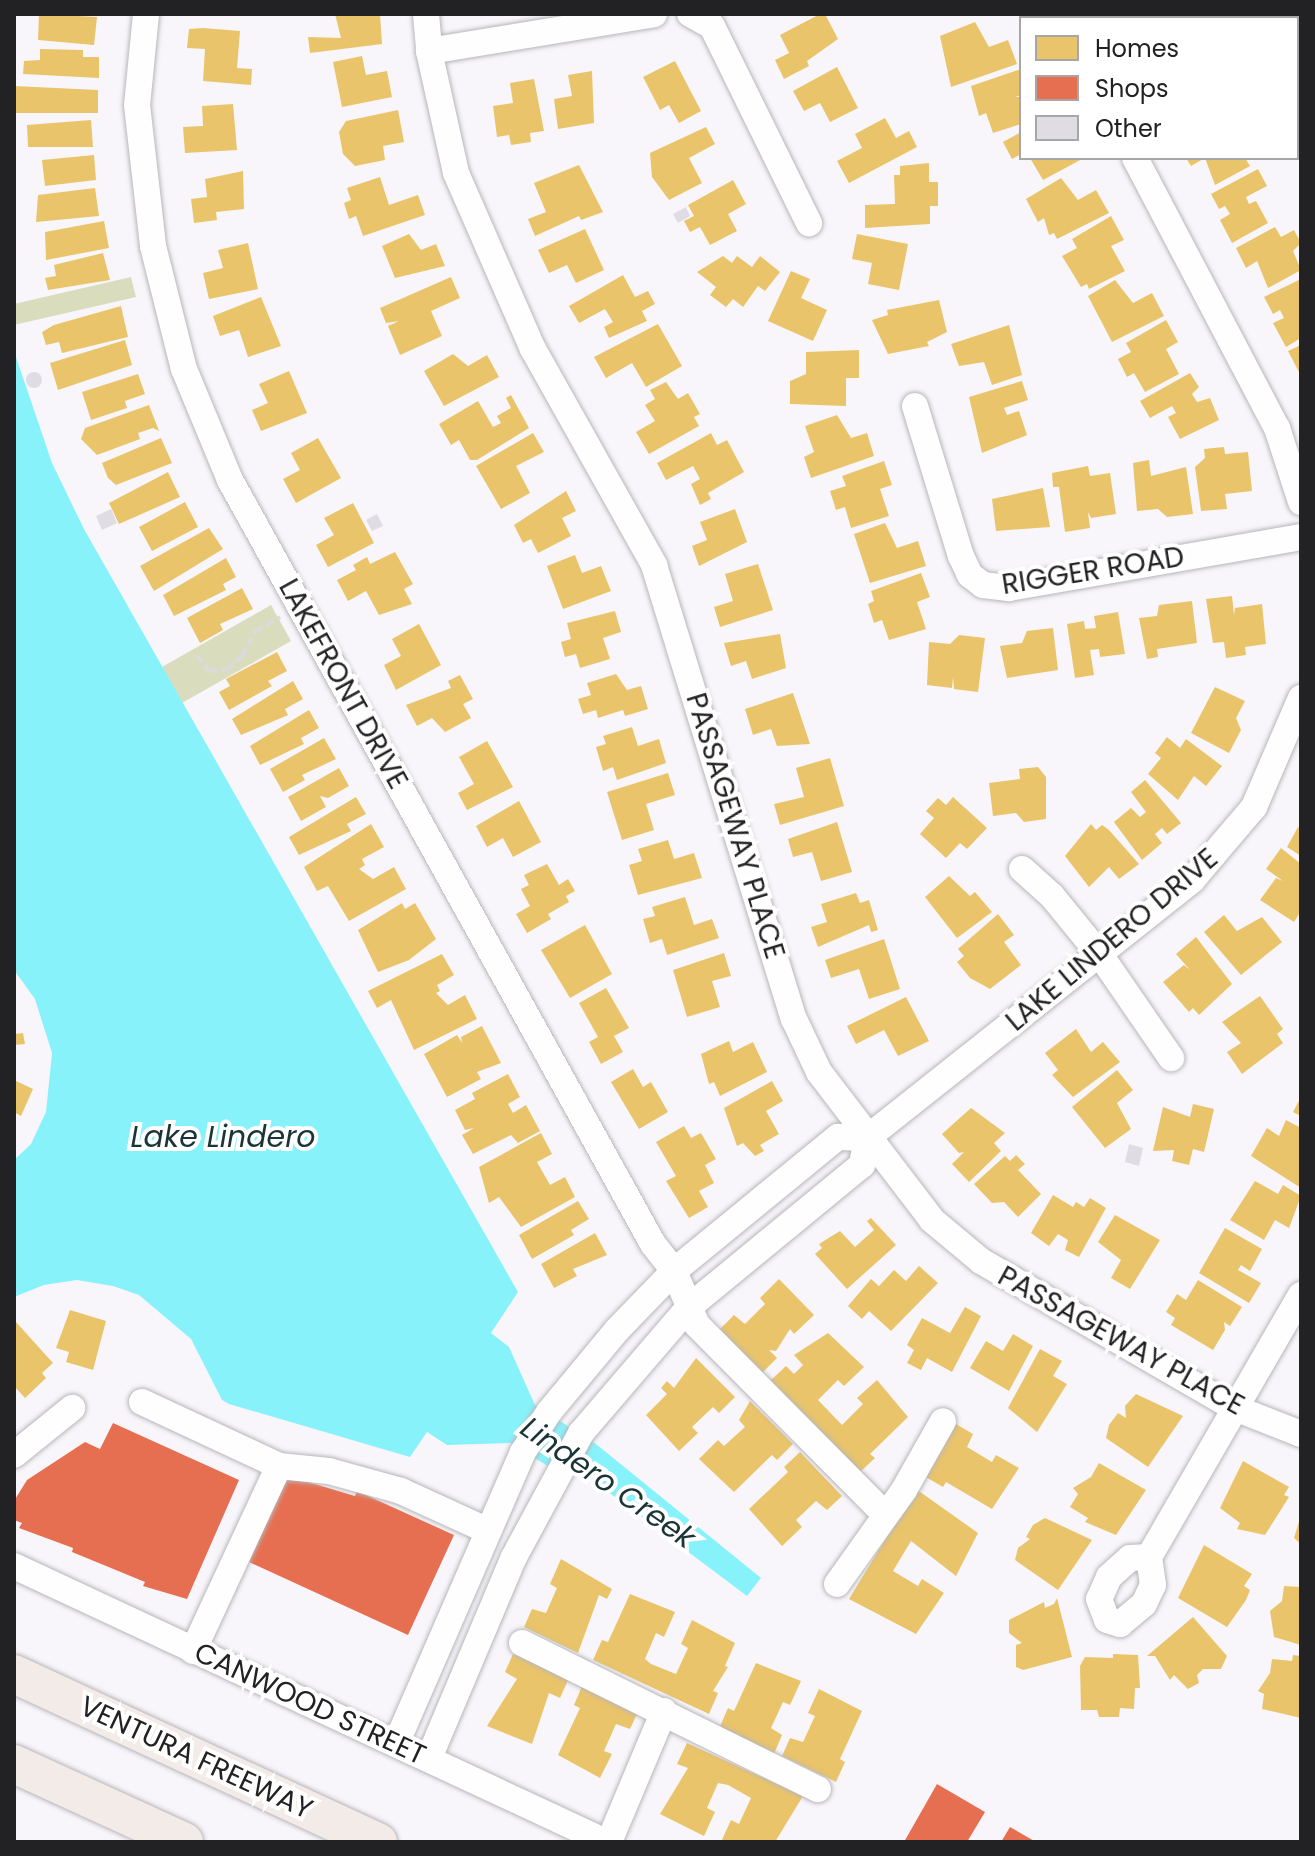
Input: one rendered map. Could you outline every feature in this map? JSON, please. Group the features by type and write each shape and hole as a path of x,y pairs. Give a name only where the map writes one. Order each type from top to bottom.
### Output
{"highway":[{"name":"VENTURA FREEWAY","path":"14,1674 378,1842"},
{"path":"14,1764 184,1842"}],"street":[{"name":"LAKEFRONT DRIVE","path":"146,14 137,105 142,171 167,315 230,480 645,1231 674,1271 697,1325 884,1513"},
{"name":"PASSAGEWAY PLACE","path":"426,14 429,51 456,173 527,336 654,565 794,1019 819,1072 932,1220 981,1261 1235,1408 1301,1434"},
{"path":"429,51 654,14"},
{"path":"690,14 712,26 809,223"},
{"path":"1136,160 1277,428 1301,502"},
{"name":"RIGGER ROAD","path":"915,406 961,556 970,575 997,590 1301,537"},
{"name":"LAKE LINDERO DRIVE","path":"396,1744 486,1530 523,1452 549,1412 674,1271 838,1137 867,1138 1101,956 1227,844 1272,771 1301,698"},
{"path":"1022,869 1052,896 1101,956 1171,1058"},
{"name":"LAKE LINDERO DRIVE","path":"429,1758 463,1675 556,1473 581,1433 689,1307 862,1165 867,1138"},
{"path":"1149,1557 1301,1295"},
{"path":"142,1402 279,1466 329,1471 401,1491 486,1530"},
{"path":"14,1455 72,1408"},
{"path":"837,1584 884,1513 904,1490 943,1421"},
{"path":"193,1651 279,1466"},
{"name":"CANWOOD STREET","path":"14,1566 608,1842"},
{"path":"522,1643 664,1711 678,1723 818,1789"},
{"path":"431,1662 463,1675"},
{"path":"608,1842 664,1711"}],"path":[{"path":"197,656 209,671 227,669 242,656 256,631 299,604"}],"green space":[{"path":"131,277 136,297 14,325 14,304"},
{"path":"271,605 291,641 182,703 162,667"}],"water":[{"name":"Lake Lindero","path":"14,351 52,463 84,529 518,1292 491,1333 509,1347 535,1405 596,1444 761,1578 747,1596 579,1470 546,1465 511,1443 447,1445 427,1432 410,1457 229,1404 222,1400 191,1339 139,1295 113,1286 77,1280 44,1285 14,1297 14,1160 31,1144 46,1112 52,1053 35,999 14,970"}],"building: Homes":[{"path":"39,14 97,17 94,45 38,40"},
{"path":"335,14 380,14 382,44 310,53 308,37 341,38"},
{"path":"825,14 838,39 807,61 809,66 784,79 775,60 789,53 780,35"},
{"path":"1118,14 1162,14 1140,16"},
{"path":"1257,14 1301,14 1301,38 1299,16"},
{"path":"975,22 989,47 1008,40 1017,64 951,87 940,36"},
{"path":"189,29 240,31 237,68 252,69 251,85 203,81 205,49 187,48"},
{"path":"40,49 83,50 83,57 99,57 99,78 23,74 24,61 40,60"},
{"path":"362,56 366,75 387,71 392,97 342,107 333,62"},
{"path":"675,61 701,111 679,123 669,105 660,110 643,77"},
{"path":"837,67 858,108 830,122 820,103 804,111 793,91"},
{"path":"1019,70 1019,96 1015,97 1019,97 1019,125 993,133 986,113 979,116 971,86"},
{"path":"592,71 594,123 558,129 554,99 572,96 568,75"},
{"path":"534,79 544,131 530,133 531,142 511,145 509,135 497,137 493,106 513,103 510,83"},
{"path":"14,86 98,90 98,113 14,113"},
{"path":"233,104 237,150 185,153 183,127 203,126 202,106"},
{"path":"398,110 404,142 383,146 385,160 355,166 343,154 339,132 346,121"},
{"path":"885,118 896,138 909,131 917,147 849,183 837,161 862,148 855,134"},
{"path":"91,120 93,147 28,147 27,125"},
{"path":"706,127 715,144 689,158 702,183 669,200 652,177 650,153"},
{"path":"1019,133 1019,155 1012,159 1003,142"},
{"path":"94,155 96,180 45,186 42,160"},
{"path":"1031,160 1080,160 1043,180"},
{"path":"1187,160 1202,160 1191,166"},
{"path":"1206,160 1246,160 1250,166 1215,185"},
{"path":"929,163 929,182 938,182 938,206 930,206 930,224 865,228 865,205 895,204 894,175 900,175 900,166"},
{"path":"579,165 603,212 581,220 579,216 535,236 528,219 546,212 534,183"},
{"path":"1258,169 1267,186 1246,197 1249,204 1256,201 1268,223 1232,243 1220,220 1230,214 1225,206 1219,209 1211,194"},
{"path":"243,171 244,209 216,212 217,220 194,223 191,199 207,197 205,179"},
{"path":"380,177 389,205 418,195 425,215 363,236 356,216 349,219 344,203 351,200 347,188"},
{"path":"1061,178 1078,200 1096,190 1109,213 1057,239 1054,233 1049,235 1044,218 1038,222 1026,199"},
{"path":"733,180 746,204 728,214 737,231 710,245 700,227 690,232 684,221 694,216 688,205"},
{"path":"95,188 99,216 36,222 38,195"},
{"path":"1111,216 1124,240 1111,246 1125,271 1089,289 1087,284 1081,287 1062,256 1077,248 1072,239"},
{"path":"104,221 109,248 46,260 45,232"},
{"path":"1275,227 1281,237 1294,230 1301,243 1293,251 1301,270 1268,288 1257,261 1246,268 1236,248"},
{"path":"585,229 604,270 576,283 567,265 549,273 538,250"},
{"path":"409,234 421,250 436,244 445,266 395,278 382,246"},
{"path":"857,234 908,244 899,290 868,284 872,263 852,259"},
{"path":"248,243 258,289 209,299 203,273 223,268 218,250"},
{"path":"103,253 110,280 48,290 45,278 56,276 54,265"},
{"path":"723,256 732,263 737,256 752,267 760,256 780,272 765,291 758,286 743,307 733,299 726,307 710,295 716,287 697,272"},
{"path":"791,271 810,279 801,298 827,310 813,341 768,321"},
{"path":"623,275 635,297 648,291 655,304 642,311 647,321 609,338 604,327 613,322 605,309 579,323 569,306"},
{"path":"451,277 460,298 431,311 442,336 400,355 388,326 399,321 386,323 380,308"},
{"path":"1301,279 1301,338 1286,347 1273,323 1284,318 1280,310 1273,314 1264,297"},
{"path":"1115,280 1133,303 1152,293 1164,316 1112,342 1088,296"},
{"path":"261,297 281,346 248,357 239,330 220,336 213,316"},
{"path":"939,300 947,332 927,342 929,346 888,354 872,320 888,315 887,310"},
{"path":"121,306 128,337 62,353 59,342 46,345 42,332 54,325"},
{"path":"1166,320 1178,342 1166,349 1179,374 1145,392 1134,373 1127,377 1118,359 1131,352 1126,343"},
{"path":"658,324 682,366 646,387 632,363 606,378 594,357"},
{"path":"1009,325 1022,375 992,385 984,362 959,366 951,344"},
{"path":"125,340 132,365 58,390 50,363"},
{"path":"1301,345 1301,376 1288,351"},
{"path":"859,350 859,378 846,378 846,406 790,404 790,381 806,374 806,352"},
{"path":"453,354 468,366 487,355 499,377 444,406 424,371"},
{"path":"289,371 307,413 261,431 252,410 268,403 259,384"},
{"path":"1190,373 1199,387 1192,394 1197,402 1210,398 1219,420 1180,439 1168,417 1176,413 1172,406 1150,418 1140,401"},
{"path":"138,374 145,394 125,401 127,408 91,420 82,392"},
{"path":"1022,381 1028,400 1004,408 1007,415 1019,411 1027,435 982,453 969,397"},
{"path":"666,382 678,399 688,393 700,414 694,417 699,426 649,454 636,432 655,421 645,405 655,399 650,390"},
{"path":"511,395 529,428 477,460 470,460 459,440 451,445 439,424 478,401 493,427 501,423 497,416 511,408 506,398"},
{"path":"149,405 159,431 153,428 138,433 140,439 97,455 81,439 85,428"},
{"path":"837,415 851,438 867,433 874,456 811,478 804,457 814,452 805,426"},
{"path":"533,433 544,452 516,466 530,493 501,509 476,466"},
{"path":"711,433 717,445 727,440 744,472 708,493 711,499 700,505 691,484 700,479 693,466 666,480 657,463"},
{"path":"161,438 172,463 116,485 108,478 102,463"},
{"path":"318,438 341,478 296,503 283,479 300,470 291,453"},
{"path":"1224,447 1225,454 1248,452 1252,491 1225,494 1227,509 1201,511 1195,467 1205,458 1204,449"},
{"path":"1149,460 1151,476 1186,467 1193,514 1167,517 1158,509 1137,511 1133,463"},
{"path":"884,461 892,485 880,489 889,516 851,528 845,507 836,510 830,491 846,486 842,476"},
{"path":"1088,466 1090,476 1110,473 1116,514 1091,518 1088,512 1090,528 1065,532 1059,487 1053,487 1052,473"},
{"path":"168,472 180,497 119,524 109,503"},
{"path":"1043,488 1050,527 996,531 992,499"},
{"path":"566,491 576,511 562,518 571,536 538,553 531,539 523,543 514,525"},
{"path":"185,502 198,527 152,551 139,527"},
{"path":"353,503 374,543 328,567 316,545 334,535 324,518"},
{"path":"735,509 747,542 699,566 692,546 707,540 700,522"},
{"path":"885,523 897,548 918,541 926,566 870,583 854,534"},
{"path":"209,528 223,549 154,591 140,566"},
{"path":"395,552 413,584 404,589 412,604 379,615 366,591 348,601 337,580 356,570 353,565 367,557 370,564"},
{"path":"575,555 582,573 601,566 611,591 563,609 547,566"},
{"path":"226,558 236,577 223,584 226,590 174,616 163,595"},
{"path":"758,564 773,610 720,627 714,607 733,601 725,574"},
{"path":"921,573 930,597 917,602 926,629 889,640 882,620 874,623 868,604 874,601 871,591"},
{"path":"242,588 253,609 220,624 223,630 200,643 187,618"},
{"path":"1232,596 1234,615 1235,608 1262,604 1266,644 1245,647 1246,655 1226,658 1224,642 1213,643 1206,599"},
{"path":"1192,601 1197,643 1157,649 1158,657 1147,659 1139,618 1157,616 1159,605"},
{"path":"615,611 621,632 603,638 610,659 580,668 576,654 565,657 561,642 571,639 567,623"},
{"path":"1118,612 1125,654 1100,657 1099,649 1090,650 1094,675 1075,678 1067,624 1084,621 1085,629 1096,628 1094,616"},
{"path":"419,624 441,665 396,690 384,665 401,656 392,639"},
{"path":"1053,628 1058,670 1007,678 1000,646 1022,643 1027,631"},
{"path":"780,634 786,668 752,679 746,661 731,666 724,643"},
{"path":"959,635 985,638 978,692 954,689 953,677 952,688 927,685 929,642 950,644"},
{"path":"277,652 287,671 268,681 272,686 229,710 219,692 230,686 226,679"},
{"path":"616,674 627,690 641,686 648,709 625,716 623,710 598,718 596,710 583,714 578,699 591,695 587,683"},
{"path":"460,675 473,699 463,704 471,718 445,732 432,718 417,726 406,705 451,688 448,681"},
{"path":"293,681 303,699 285,709 288,715 241,735 232,719"},
{"path":"1215,687 1245,701 1236,718 1241,730 1229,753 1191,733"},
{"path":"793,693 810,744 777,746 771,729 753,735 745,709"},
{"path":"309,710 319,728 301,738 304,744 260,765 250,746"},
{"path":"632,727 638,746 659,739 666,763 617,780 613,767 603,771 596,747 606,744 603,736"},
{"path":"1167,737 1180,748 1186,739 1222,766 1206,786 1194,776 1178,800 1148,774 1161,758 1155,753"},
{"path":"324,738 336,759 302,775 305,780 283,792 270,769"},
{"path":"487,741 513,787 467,810 458,793 474,784 459,757"},
{"path":"830,758 844,806 780,825 774,804 804,797 796,768"},
{"path":"1038,767 1046,777 1046,819 1024,822 1016,813 993,816 989,783 1020,779 1019,769"},
{"path":"339,768 349,786 328,798 320,796 326,807 301,821 288,797"},
{"path":"668,773 675,795 646,804 654,830 622,840 607,792"},
{"path":"1145,780 1181,823 1167,834 1162,828 1155,834 1162,843 1142,860 1114,822 1131,808 1140,817 1146,812 1131,792"},
{"path":"356,797 366,814 347,824 351,831 299,855 289,837"},
{"path":"953,797 987,828 967,849 960,843 946,858 920,834 934,818 926,811 938,798 946,805"},
{"path":"519,801 541,842 513,857 503,838 487,847 476,826"},
{"path":"837,822 852,872 821,881 812,852 793,857 788,839"},
{"path":"371,824 384,847 362,859 365,865 359,869 373,879 394,867 406,889 349,921 328,886 317,891 304,867"},
{"path":"1091,824 1096,830 1102,825 1109,830 1139,864 1119,879 1109,867 1089,887 1065,856"},
{"path":"1298,827 1301,830 1301,856 1287,847"},
{"path":"668,840 674,859 694,853 702,878 638,895 629,865 642,861 638,849"},
{"path":"1281,848 1301,864 1301,911 1294,922 1260,900 1276,878 1283,881 1266,869"},
{"path":"547,864 559,885 568,879 575,891 566,896 569,902 548,914 551,919 527,933 516,914 530,906 521,889 529,885 524,875"},
{"path":"949,876 970,896 975,892 992,912 957,938 925,897"},
{"path":"856,893 860,903 869,900 878,930 871,932 869,925 818,947 811,927 827,922 821,904"},
{"path":"685,897 694,925 712,919 719,938 667,955 662,939 650,943 643,919 655,916 652,907"},
{"path":"402,903 405,909 415,903 436,939 409,960 378,972 358,930"},
{"path":"998,914 1014,935 1004,942 1021,965 990,989 970,978 957,962 964,956 958,949"},
{"path":"1224,915 1237,931 1262,917 1282,942 1241,975 1204,932"},
{"path":"585,925 612,974 570,998 541,950"},
{"path":"1196,937 1232,984 1199,1015 1193,1008 1189,1012 1163,982 1184,965 1190,970 1176,954"},
{"path":"884,939 900,989 869,999 859,969 831,978 825,960"},
{"path":"724,953 731,976 712,981 720,1007 687,1017 673,970"},
{"path":"442,954 454,975 437,985 440,991 436,993 448,1005 465,995 477,1019 414,1050 391,1000 377,1008 368,991"},
{"path":"606,988 629,1028 614,1036 623,1052 601,1064 589,1042 598,1037 579,1003"},
{"path":"1260,996 1283,1029 1277,1034 1283,1043 1242,1074 1227,1052 1241,1043 1222,1022"},
{"path":"906,997 929,1041 898,1056 884,1030 856,1044 847,1026"},
{"path":"482,1026 501,1063 477,1072 481,1079 447,1097 424,1054 457,1035 462,1043 461,1037"},
{"path":"1076,1029 1091,1052 1103,1042 1120,1062 1073,1097 1052,1075 1058,1070 1045,1053"},
{"path":"23,1033 25,1044 14,1045 14,1034"},
{"path":"729,1041 733,1052 753,1042 767,1072 720,1096 714,1082 709,1084 701,1054"},
{"path":"633,1069 643,1087 651,1082 668,1112 639,1129 611,1082"},
{"path":"1117,1070 1133,1090 1117,1103 1131,1129 1105,1148 1072,1107"},
{"path":"508,1074 520,1097 508,1104 513,1113 526,1105 540,1131 518,1143 511,1135 473,1154 462,1135 474,1128 465,1130 455,1110 475,1099 472,1093"},
{"path":"14,1080 33,1089 21,1116 14,1112"},
{"path":"772,1081 783,1101 766,1111 779,1134 760,1145 764,1151 755,1156 743,1143 737,1146 724,1108"},
{"path":"1301,1097 1301,1116 1293,1112"},
{"path":"1193,1104 1214,1109 1204,1152 1193,1149 1189,1165 1172,1161 1174,1150 1153,1151 1163,1107 1190,1117"},
{"path":"971,1108 1005,1133 994,1143 1001,1151 969,1182 952,1164 964,1152 959,1153 942,1134"},
{"path":"1286,1120 1301,1128 1301,1188 1251,1156 1267,1128 1279,1136"},
{"path":"684,1126 691,1138 701,1133 716,1159 705,1165 714,1183 699,1191 708,1207 689,1218 666,1181 676,1176 656,1142"},
{"path":"541,1133 552,1154 537,1162 550,1185 565,1177 575,1197 521,1227 499,1197 489,1203 479,1167"},
{"path":"1016,1155 1025,1164 1018,1170 1041,1194 1018,1217 1004,1202 992,1203 974,1184 1005,1156 1010,1161"},
{"path":"1255,1181 1278,1194 1283,1185 1301,1196 1289,1228 1275,1220 1264,1240 1230,1220"},
{"path":"1053,1195 1073,1207 1076,1202 1084,1207 1090,1198 1106,1208 1079,1257 1065,1250 1068,1240 1058,1234 1049,1246 1031,1233"},
{"path":"578,1201 589,1219 571,1230 574,1235 532,1259 519,1235"},
{"path":"1115,1215 1160,1240 1130,1289 1111,1278 1121,1260 1098,1242"},
{"path":"871,1218 896,1245 847,1289 815,1254 822,1248 819,1244 840,1231 855,1247 874,1230 867,1221"},
{"path":"1225,1228 1262,1249 1250,1271 1241,1265 1238,1270 1261,1283 1249,1303 1199,1273"},
{"path":"595,1233 607,1255 573,1269 577,1276 554,1288 541,1264"},
{"path":"919,1266 938,1283 891,1331 869,1311 862,1319 848,1306 871,1279 879,1286 894,1270 906,1281"},
{"path":"779,1279 814,1315 794,1334 790,1329 776,1351 769,1350 777,1358 761,1374 720,1329 734,1315 745,1324 765,1304 760,1298"},
{"path":"1198,1280 1242,1307 1230,1326 1224,1322 1225,1330 1213,1350 1171,1325 1175,1318 1166,1312 1177,1294 1186,1300"},
{"path":"965,1307 981,1316 952,1372 927,1358 921,1370 907,1363 914,1350 907,1345 922,1318 950,1333"},
{"path":"70,1310 106,1321 93,1370 66,1362 69,1352 56,1348"},
{"path":"16,1322 53,1363 42,1373 46,1378 25,1398 14,1386"},
{"path":"828,1333 864,1367 844,1386 838,1380 818,1400 842,1425 863,1404 857,1398 877,1380 908,1417 870,1454 875,1458 858,1474 769,1382 786,1366 794,1374 803,1365 794,1355"},
{"path":"1013,1334 1033,1346 1009,1391 970,1368 986,1341 1003,1351"},
{"path":"1040,1349 1062,1361 1053,1376 1067,1384 1037,1432 1008,1408"},
{"path":"696,1358 735,1397 719,1413 713,1407 692,1427 698,1433 679,1451 646,1415 667,1394 661,1388 667,1381 674,1388"},
{"path":"1136,1394 1183,1416 1148,1467 1106,1438 1109,1425 1118,1413 1126,1418 1125,1406"},
{"path":"750,1401 793,1444 777,1460 772,1455 734,1492 699,1459 718,1440 724,1446 745,1427 739,1420"},
{"path":"956,1424 973,1434 967,1447 992,1462 996,1455 1019,1468 992,1509 946,1482 943,1487 924,1476"},
{"path":"800,1452 842,1496 827,1510 816,1501 796,1520 802,1527 782,1546 749,1509 788,1472 784,1467"},
{"path":"1243,1461 1289,1487 1284,1495 1289,1497 1265,1535 1237,1529 1240,1523 1220,1508"},
{"path":"1099,1463 1146,1490 1116,1535 1085,1522 1088,1518 1070,1507 1078,1494 1073,1488 1091,1477"},
{"path":"916,1489 978,1533 956,1576 911,1541 893,1571 918,1586 922,1579 944,1593 916,1634 849,1599"},
{"path":"1301,1515 1301,1544 1294,1538"},
{"path":"1045,1518 1092,1540 1058,1590 1015,1560 1018,1548 1030,1539 1026,1537 1033,1525"},
{"path":"1204,1545 1252,1574 1244,1586 1250,1590 1246,1600 1227,1627 1178,1598"},
{"path":"561,1559 612,1589 607,1599 599,1595 578,1653 524,1627 532,1609 546,1613 557,1588 550,1584"},
{"path":"1284,1586 1301,1587 1301,1645 1274,1637 1270,1611 1282,1601"},
{"path":"630,1594 675,1612 664,1637 656,1633 645,1659 651,1664 676,1674 688,1648 681,1644 692,1620 735,1643 725,1666 728,1667 713,1691 718,1693 709,1714 593,1660 602,1640 608,1642"},
{"path":"1057,1598 1072,1657 1023,1670 1016,1667 1016,1645 1022,1643 1009,1633 1009,1620 1044,1602 1045,1608 1054,1604"},
{"path":"1193,1617 1227,1656 1221,1669 1203,1669 1197,1675 1199,1683 1188,1689 1174,1675 1170,1680 1155,1656 1147,1656"},
{"path":"513,1654 569,1678 560,1698 549,1693 532,1744 487,1726 517,1679 505,1672"},
{"path":"1113,1654 1138,1655 1140,1688 1135,1688 1134,1709 1120,1708 1119,1717 1099,1717 1097,1710 1081,1710 1080,1666 1085,1657 1113,1658"},
{"path":"1293,1655 1301,1656 1301,1718 1262,1709 1264,1694 1258,1691 1270,1673 1272,1659 1292,1661"},
{"path":"756,1663 801,1681 790,1705 783,1702 771,1728 782,1735 774,1754 719,1729 728,1708 734,1711"},
{"path":"583,1684 638,1712 630,1729 616,1724 604,1751 612,1754 600,1778 558,1755 580,1708 574,1705"},
{"path":"819,1689 862,1711 840,1759 845,1762 836,1782 782,1756 790,1738 803,1742 815,1716 808,1713"},
{"path":"687,1743 803,1796 775,1842 721,1842 731,1820 739,1824 751,1798 728,1785 718,1783 707,1808 715,1812 704,1836 660,1814 688,1768 677,1764"}],"building: Shops":[{"path":"113,1423 239,1480 187,1599 143,1586 145,1582 72,1552 73,1548 19,1528 22,1523 14,1520 14,1501 27,1480 85,1442 100,1449"},
{"path":"288,1476 355,1496 357,1491 454,1535 408,1635 249,1562"},
{"path":"937,1784 985,1812 967,1842 904,1842"},
{"path":"1010,1827 1036,1842 1001,1842"}],"building: Other":[{"path":"686,207 690,216 678,223 673,214"},
{"path":"34,372 40,374 40,386 34,388 28,386 26,380 28,374"},
{"path":"111,509 117,523 102,530 96,516"},
{"path":"377,514 383,526 372,531 366,520"},
{"path":"1129,1144 1143,1148 1139,1166 1125,1162"}],"water label":[{"name":"Lindero Creek","path":"608,1483"}]}
